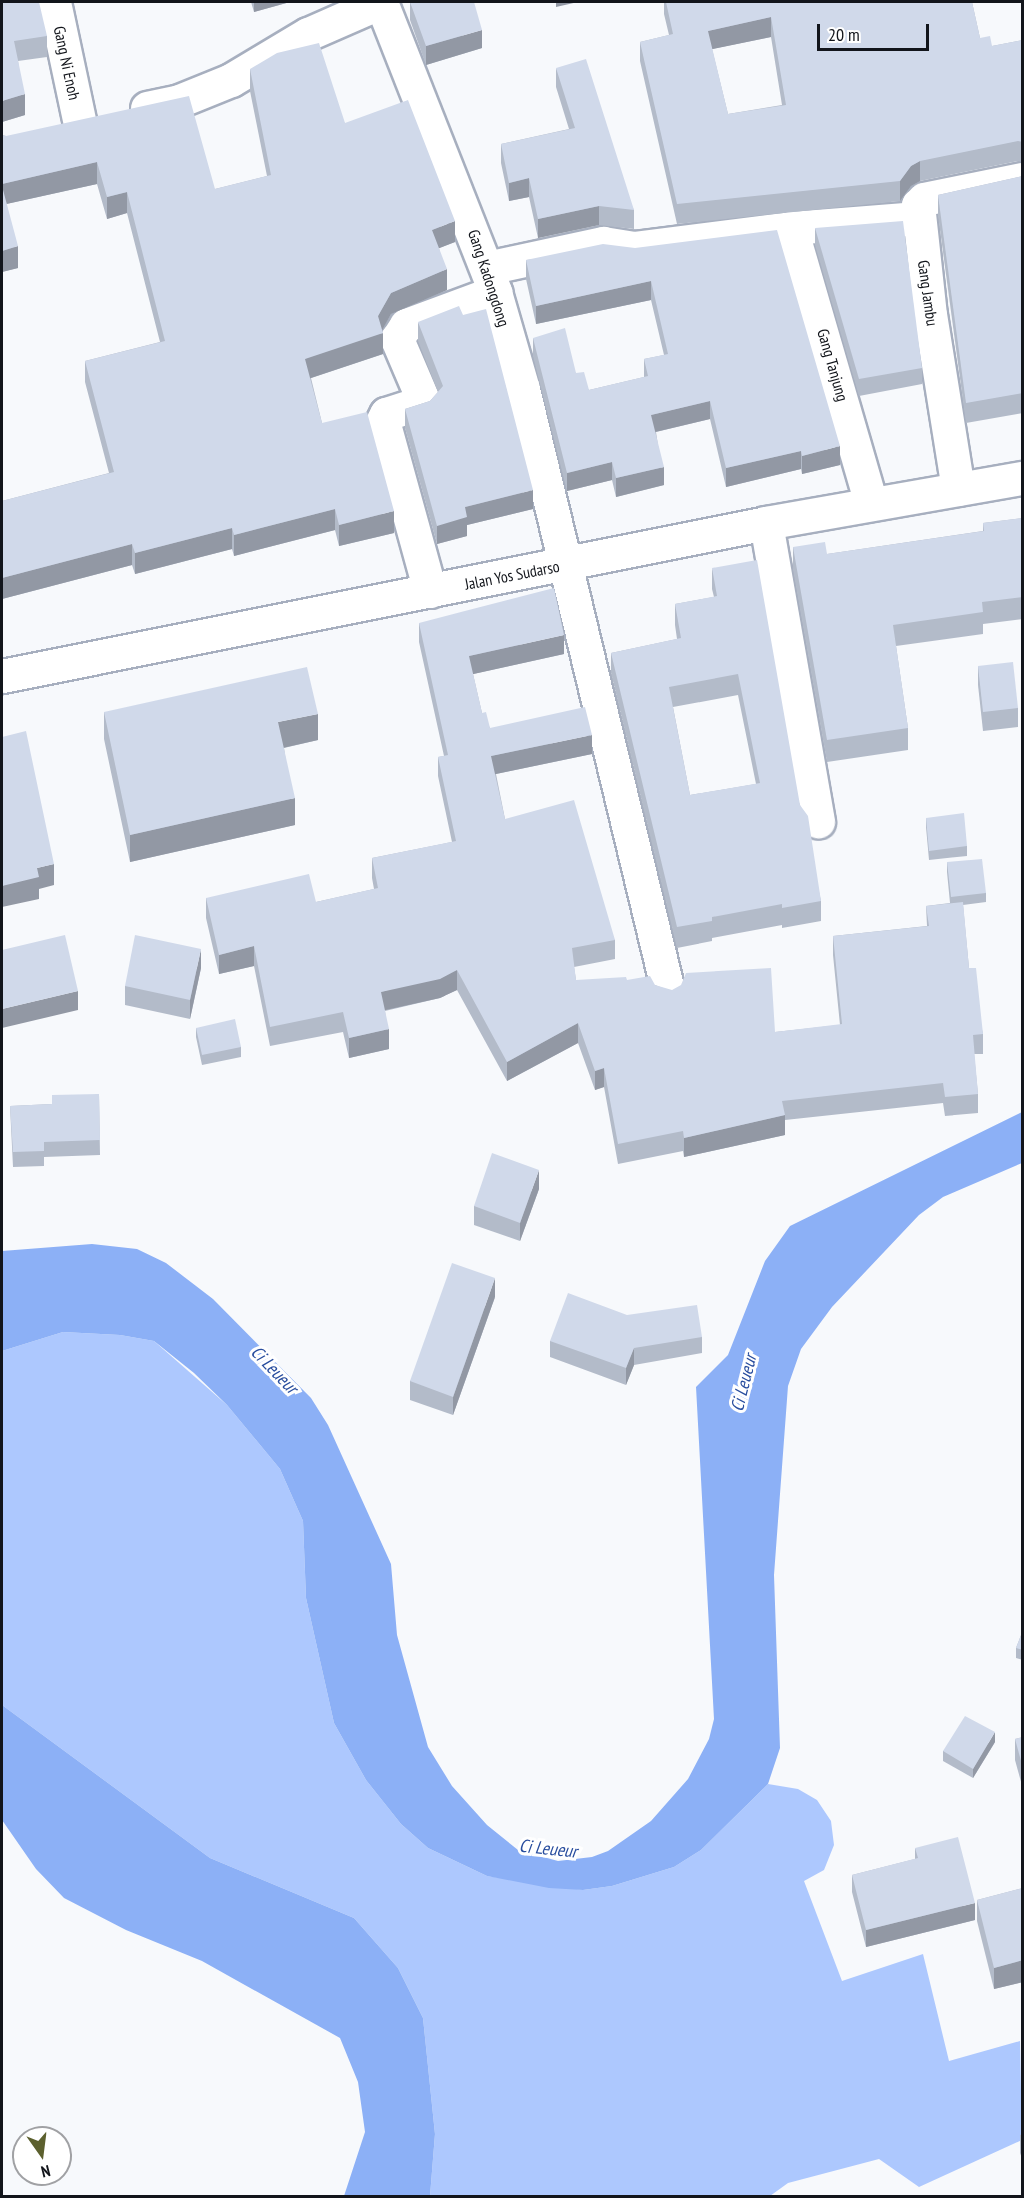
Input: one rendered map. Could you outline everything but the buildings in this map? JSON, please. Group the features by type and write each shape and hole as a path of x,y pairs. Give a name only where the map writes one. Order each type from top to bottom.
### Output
{"street":[{"name":"Gang Ni Enoh","path":"54,2 80,124"},
{"path":"46,130 179,101 223,84 308,34 381,2"},
{"name":"Gang Kadongdong","path":"381,2 491,280 564,564 668,991"},
{"path":"430,591 383,420 386,414 424,402 397,339 406,325 491,280 603,243 633,248 791,228 918,218 918,205 924,199 1023,179"},
{"name":"Gang Jambu","path":"918,218 958,489"},
{"name":"Gang Tanjung","path":"791,228 838,377 871,504"},
{"name":"Jalan Yos Sudarso","path":"2,676 766,523 1023,478"},
{"path":"766,523 818,822"}],"shaded area":[{"path":"63,1332 120,1335 154,1341 227,1405 280,1469 303,1521 306,1598 334,1723 366,1780 401,1824 428,1848 487,1876 583,1890 612,1886 674,1867 701,1850 768,1784 798,1789 817,1800 831,1821 834,1845 824,1870 804,1881 842,1981 923,1954 949,2061 1020,2041 1022,2140 919,2187 879,2159 788,2183 770,2196 430,2196 435,2134 423,2018 398,1968 354,1918 210,1858 2,1705 2,1351"}],"water":[{"name":"Ci Leueur","path":"1022,1112 1022,1163 943,1197 919,1215 832,1307 801,1349 788,1386 774,1575 780,1748 768,1784 701,1850 674,1867 612,1886 583,1890 549,1888 487,1876 428,1848 401,1824 366,1780 334,1723 306,1598 303,1521 280,1469 227,1405 194,1373 154,1341 120,1335 63,1332 2,1351 2,1251 92,1244 137,1249 166,1263 213,1299 311,1398 328,1425 391,1564 397,1635 428,1747 452,1786 487,1825 518,1850 558,1861 592,1857 608,1851 651,1821 688,1779 709,1739 714,1719 696,1387 728,1355 765,1261 790,1226"},
{"path":"2,1705 210,1858 354,1918 398,1968 423,2018 435,2134 430,2196 344,2196 365,2132 358,2082 340,2038 202,1961 126,1930 64,1898 36,1869 2,1820"}]}
